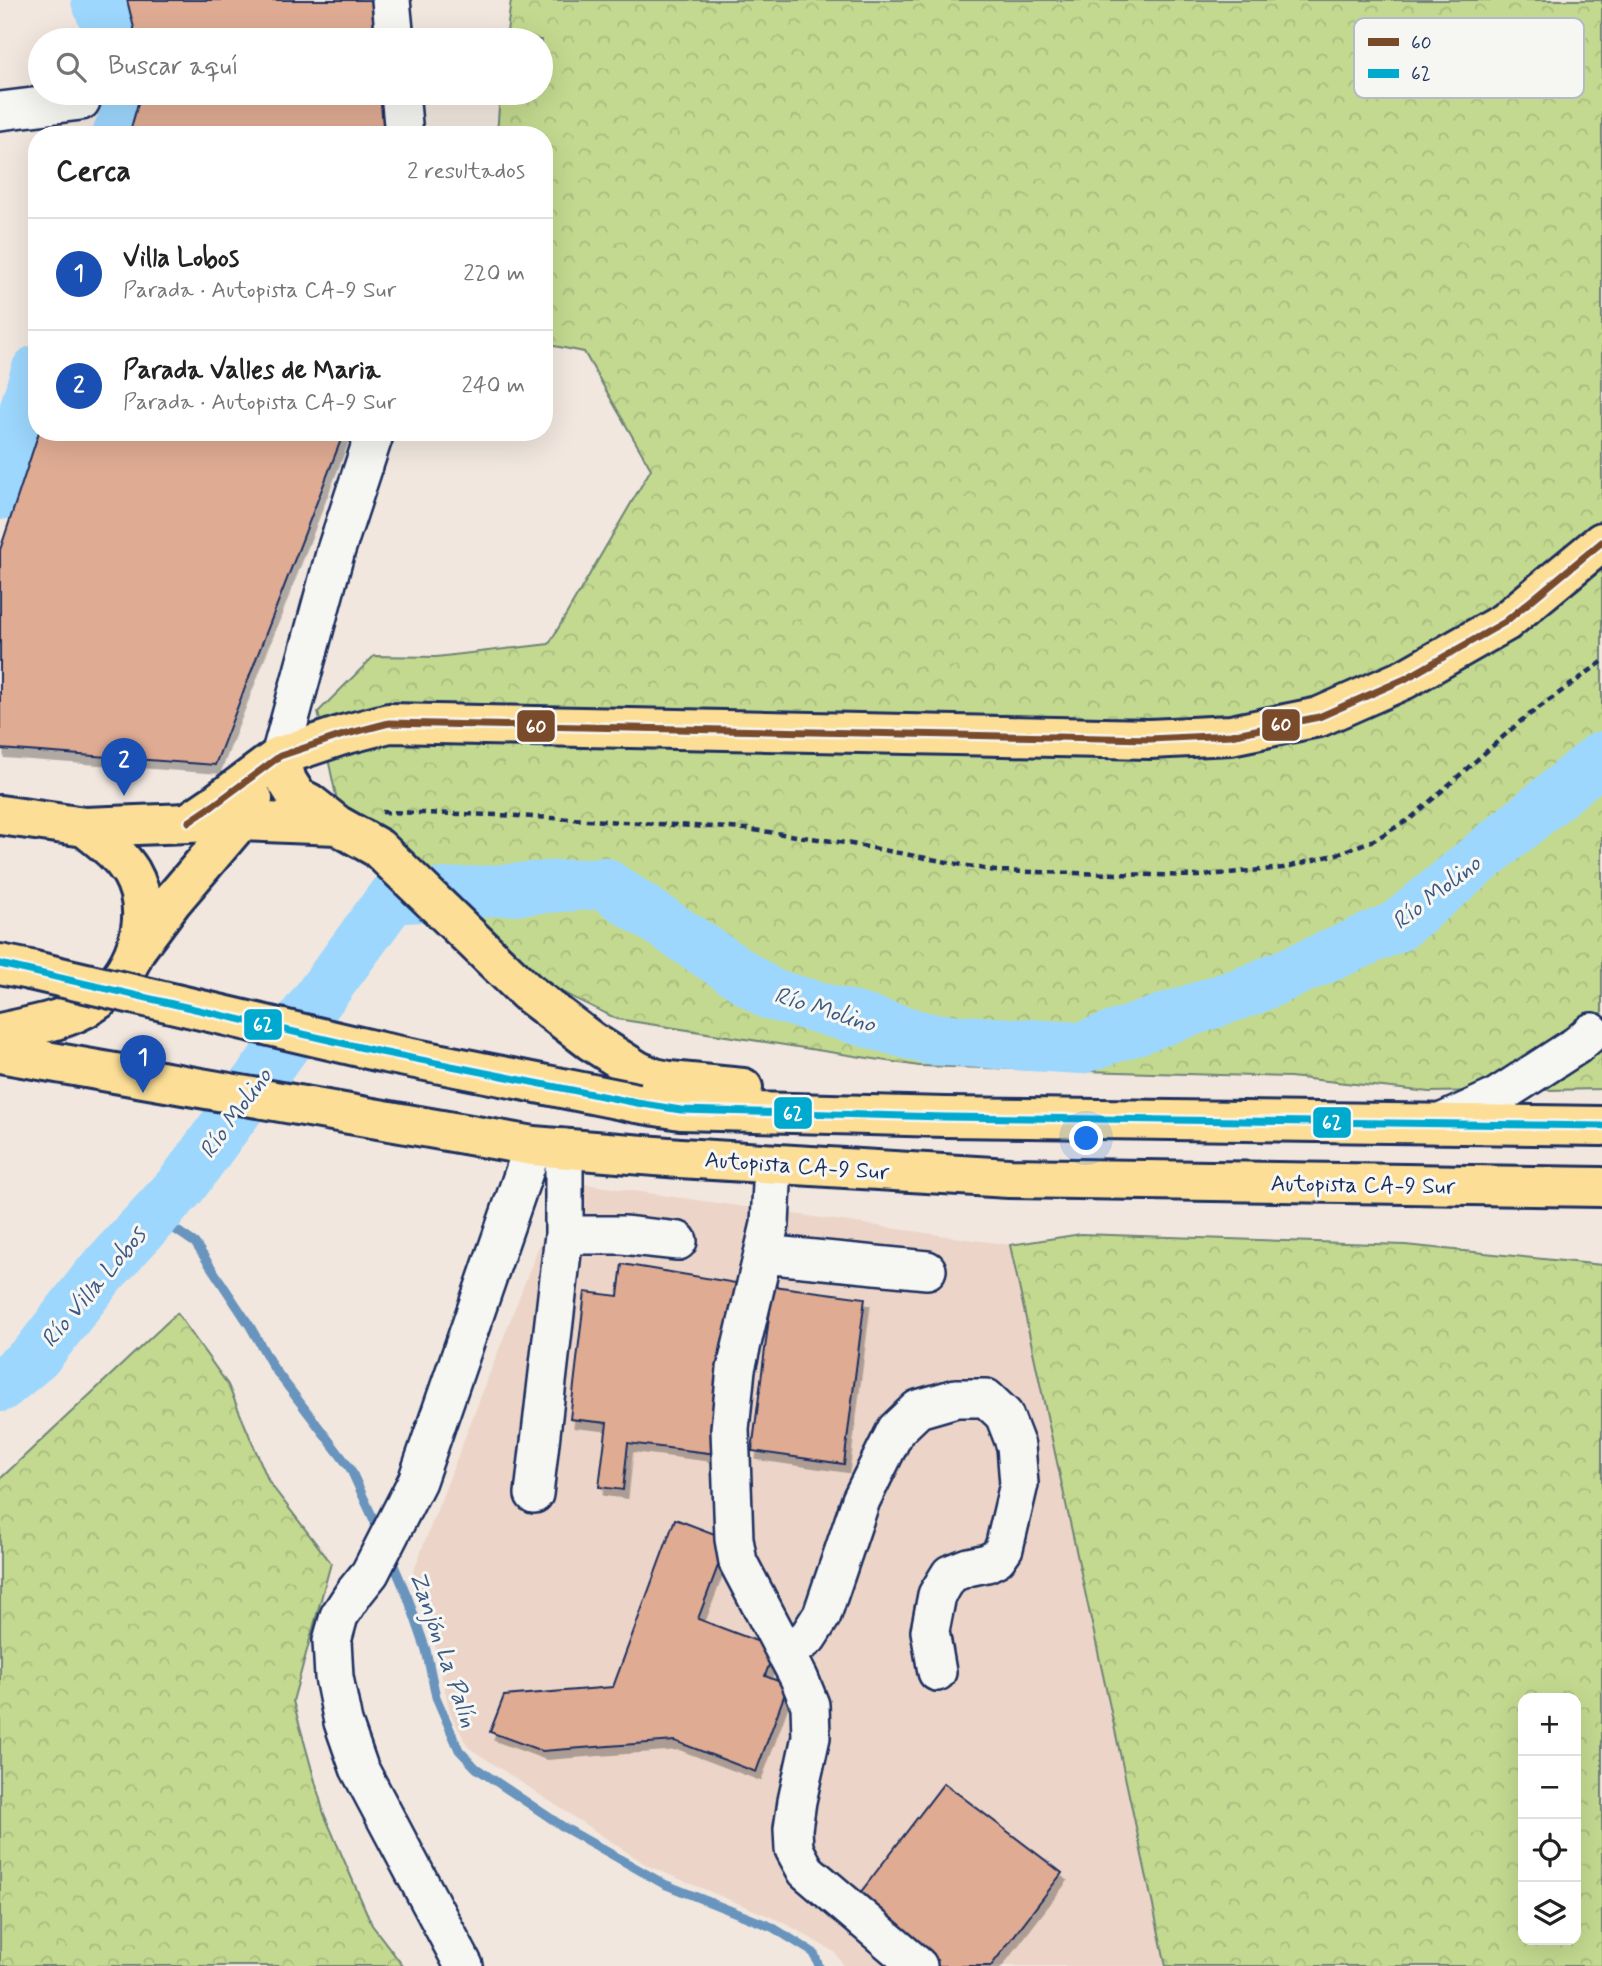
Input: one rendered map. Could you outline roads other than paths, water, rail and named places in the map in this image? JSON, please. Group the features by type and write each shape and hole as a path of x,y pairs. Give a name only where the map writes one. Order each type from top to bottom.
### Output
{"main road":[{"path":"189,822 280,756 388,723 1150,739 1231,735 1319,717 1405,679 1505,622 1602,542"},
{"path":"137,948 172,901 240,821 280,756"},
{"path":"280,756 287,781 297,797 337,825 378,848 527,992 590,1041 638,1070 668,1081 888,1102 945,1117"},
{"path":"0,815 85,827 240,821 337,825"},
{"path":"16,1029 69,1015 93,1004 108,993 120,979 137,948 142,923 141,898 132,874 118,854 85,827"},
{"path":"0,964 382,1052 681,1110 945,1117 1602,1126"},
{"name":"Autopista CA-9 Sur","path":"0,1053 549,1147 1009,1178 1602,1187"}],"street":[{"path":"391,0 394,28"},
{"path":"0,111 49,105"},
{"path":"401,105 403,126"},
{"path":"280,756 335,550 373,441"},
{"path":"1438,1124 1495,1098 1577,1045 1599,1034"},
{"path":"534,1494 564,1235 549,1147"},
{"path":"464,1966 359,1769 343,1722 334,1677 332,1642 339,1616 370,1573 417,1481 549,1147"},
{"path":"773,1164 770,1224 736,1369 731,1417 734,1539 738,1562 799,1678 810,1705 811,1737 794,1819 794,1849 806,1871 918,1966"},
{"path":"564,1235 623,1235 678,1241"},
{"path":"763,1254 927,1270"},
{"path":"786,1654 808,1637 821,1615 861,1500 896,1430 918,1409 956,1398 986,1398 1004,1415 1016,1446 1019,1485 1004,1548 998,1558 950,1574 937,1595 930,1631 937,1672"}],"waterway":[{"path":"97,0 108,28"},
{"path":"122,126 130,105"},
{"path":"0,494 28,401"},
{"name":"Río Molino","path":"0,1386 36,1356 99,1275 181,1186 392,898 603,883 770,994 929,1039 1081,1048 1253,989 1398,926 1602,757"},
{"name":"Zanjón La Palín","path":"154,1215 195,1243 250,1326 273,1367 350,1468 379,1531"},
{"name":"Zanjón La Palín","path":"390,1556 426,1650 436,1697 459,1750 476,1768 565,1828 664,1884 772,1927 814,1953 819,1966"}],"place":[{"name":"Parada Valles de Maria","path":"124,796"},
{"name":"Villa Lobos","path":"143,1093"}],"water label":[{"name":"Río Villa Lobos","path":"93,1287"}]}
